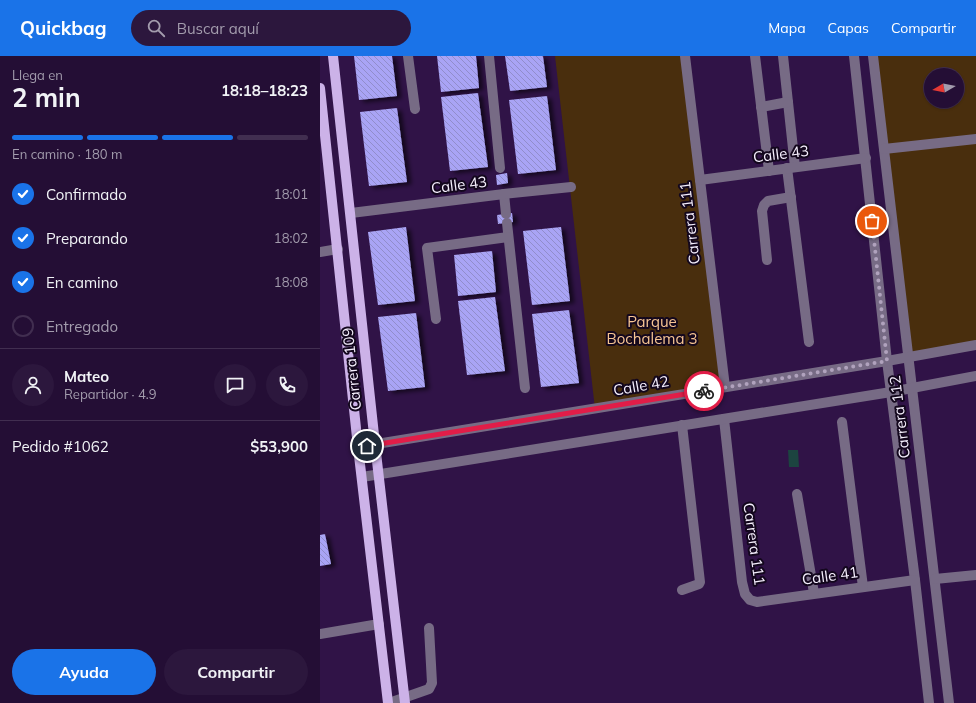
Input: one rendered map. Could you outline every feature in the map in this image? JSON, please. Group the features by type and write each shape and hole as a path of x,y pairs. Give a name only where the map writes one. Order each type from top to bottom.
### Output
{"main road":[{"name":"Carrera 109","path":"333,56 375,444 405,700"},
{"name":"Carrera 109","path":"320,88 358,447 389,703"}],"street":[{"path":"408,56 415,109"},
{"path":"489,56 500,168"},
{"name":"Carrera 111","path":"684,56 724,387"},
{"path":"754,56 769,171"},
{"path":"783,56 788,102 792,198 809,342"},
{"name":"Carrera 112","path":"854,56 887,361 929,703"},
{"name":"Carrera 112","path":"874,56 949,703"},
{"path":"761,107 788,102"},
{"path":"884,149 976,139"},
{"name":"Calle 43","path":"700,180 866,158"},
{"name":"Calle 43","path":"351,213 571,187"},
{"path":"504,194 525,388"},
{"path":"767,260 762,212 764,204 768,201 792,198"},
{"path":"436,319 427,248 508,237"},
{"path":"320,252 338,249"},
{"name":"Calle 42","path":"358,447 887,361 976,345"},
{"path":"362,477 891,392 976,376"},
{"name":"Carrera 111","path":"724,419 742,582 745,594 750,600"},
{"path":"842,422 864,586"},
{"path":"682,426 700,582 699,584 682,590"},
{"path":"797,494 814,593"},
{"path":"935,580 976,575"},
{"name":"Calle 41","path":"750,600 757,602 915,580"},
{"path":"320,634 379,624"},
{"path":"389,703 405,700 429,689 432,683 429,628"}],"green space":[{"name":"Parque Bochalema 3","path":"555,56 685,56 725,387 595,409"},
{"path":"873,56 976,56 976,345 909,357"}],"shaded area":[{"path":"788,450 798,450 799,467 789,467"}],"building":[{"path":"354,56 392,56 397,96 359,100"},
{"path":"437,56 476,56 479,88 441,92"},
{"path":"505,56 543,56 547,87 510,91"},
{"path":"478,93 488,167 450,171 441,97"},
{"path":"547,96 556,170 518,174 509,100"},
{"path":"397,108 407,182 369,186 360,112"},
{"path":"507,173 508,183 497,185 496,175"},
{"path":"512,213 513,222 498,224 497,215"},
{"path":"406,227 415,301 378,305 368,232"},
{"path":"561,227 570,301 532,305 523,231"},
{"path":"492,251 496,292 458,296 454,255"},
{"path":"495,297 505,371 467,375 458,301"},
{"path":"569,310 579,383 541,387 532,314"},
{"path":"416,313 425,387 388,391 378,317"},
{"path":"325,534 331,564 320,566 320,535"}],"way so far":[{"path":"704,391 887,361 872,221"}],"route":[{"path":"367,446 704,391"}]}
